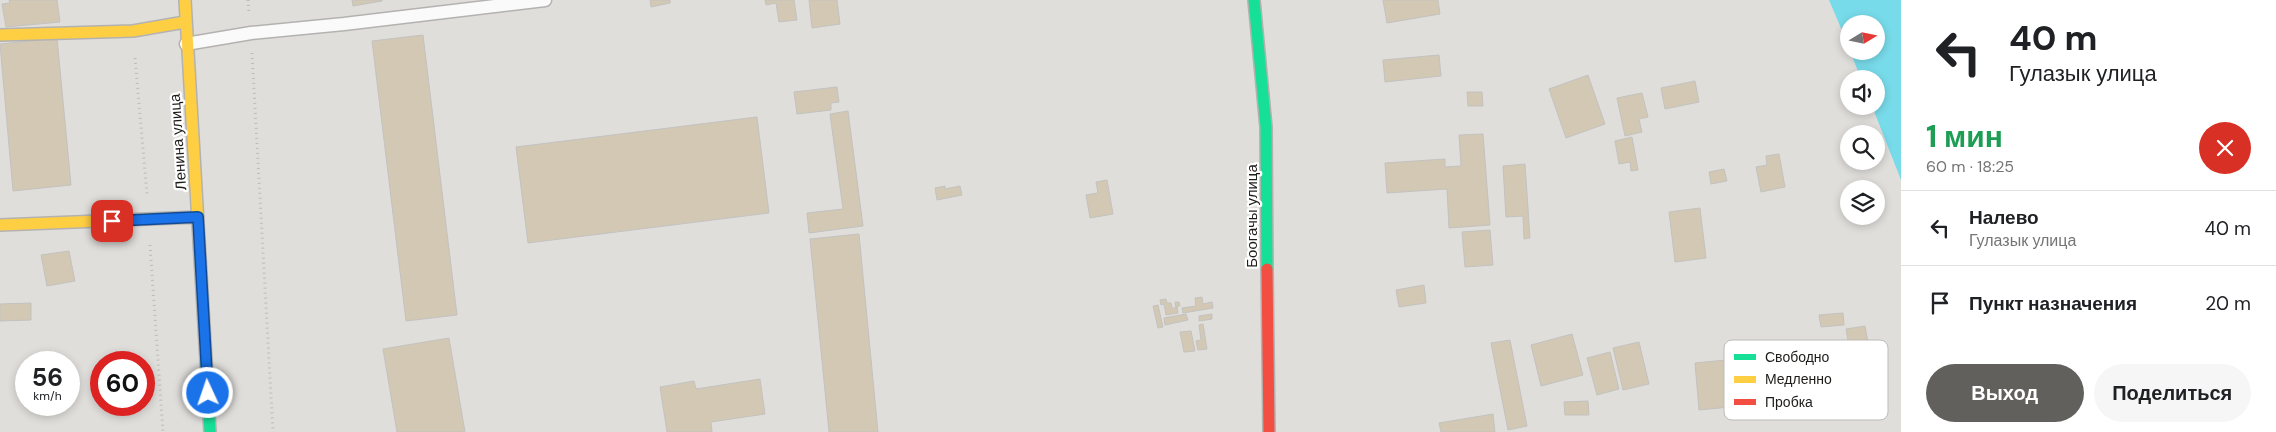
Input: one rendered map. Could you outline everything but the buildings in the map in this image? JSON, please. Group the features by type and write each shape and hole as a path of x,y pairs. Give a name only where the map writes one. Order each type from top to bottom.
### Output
{"street":[{"name":"Ленина улица","path":"185,0 186,44 210,432"},
{"name":"Боогачы улица","path":"1254,0 1266,126 1269,432"},
{"path":"0,35 133,31 185,22"},
{"path":"0,225 198,217"}],"lane":[{"path":"186,44 251,33 544,0"}],"path":[{"path":"248,0 273,432"}],"water":[{"path":"1829,0 1901,0 1901,180 1885,139 1885,125 1879,125 1876,115 1885,115 1885,70 1857,70 1854,60 1885,60 1885,15 1840,15 1840,26"}],"traffic: fast":[{"path":"1254,0 1266,127 1267,269"},
{"path":"206,360 210,432"}],"traffic: slow":[{"path":"185,0 206,360"},
{"path":"0,35 133,31 185,22"},
{"path":"0,225 198,217"}],"traffic: jam":[{"path":"1267,269 1269,432"}],"route":[{"path":"112,221 198,217 208,393"}]}
